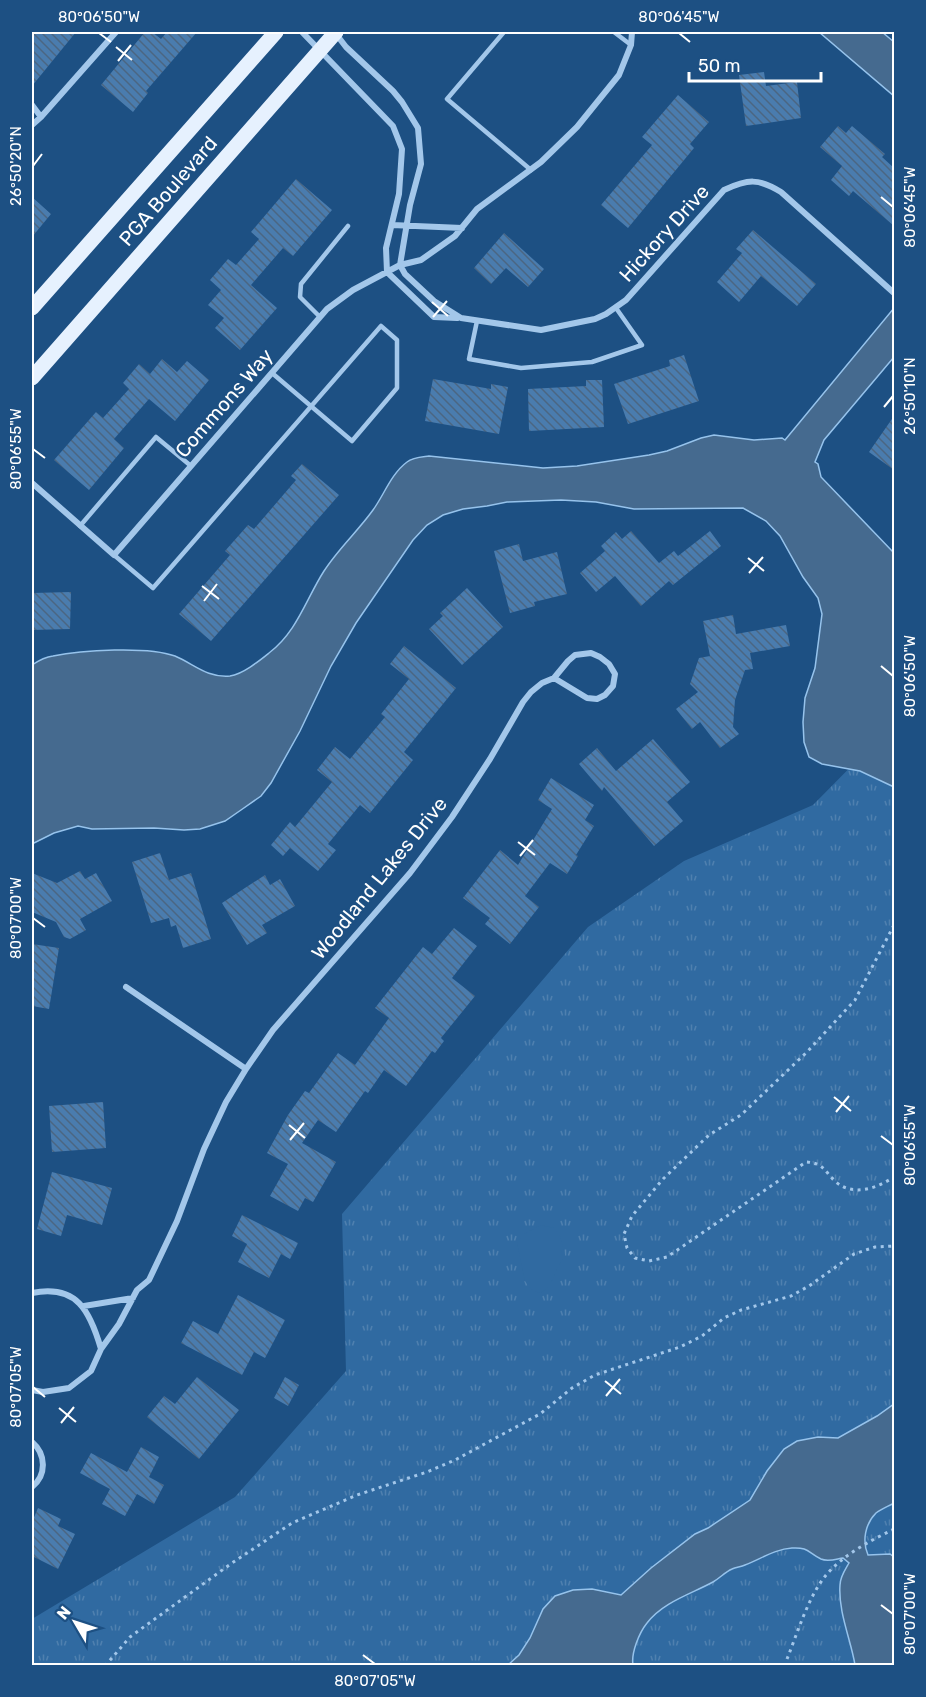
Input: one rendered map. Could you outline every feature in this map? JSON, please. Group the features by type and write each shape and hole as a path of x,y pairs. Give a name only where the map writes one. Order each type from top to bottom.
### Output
{"main road":[{"name":"PGA Boulevard","path":"32,308 276,32"},
{"name":"PGA Boulevard","path":"32,378 335,32"}],"street":[{"path":"32,125 116,32"},
{"path":"302,32 393,126 402,149 399,194 386,248 387,272"},
{"path":"335,32 346,47 393,91 418,128 421,164 406,226 400,265"},
{"name":"Commons Way","path":"114,555 327,309 353,290 400,265 421,260 455,236 477,209 542,162 577,127 619,75 631,45 632,32"},
{"path":"32,105 41,117"},
{"name":"Hickory Drive","path":"387,272 434,316 542,330 595,319 616,308 652,272 724,190 749,181 769,184 781,192 894,292"},
{"path":"392,225 462,228"},
{"name":"Hickory Drive","path":"400,265 405,274 434,302 461,318"},
{"path":"32,483 114,555"},
{"name":"Woodland Lakes Drive","path":"32,1390 56,1392 69,1388 91,1371 101,1349 119,1324 137,1290 149,1280 177,1221 204,1149 226,1102 246,1069 273,1030 424,854 452,817 531,692 542,683 554,678 575,655 591,653 600,657 609,663 615,674 613,686 605,695 597,699 587,698 554,678"},
{"path":"126,987 246,1069"},
{"path":"32,1293 56,1291 68,1295 84,1306 95,1327 101,1349"},
{"path":"84,1306 133,1298"},
{"path":"32,1442 41,1453 44,1463 42,1474 32,1487"}],"lane":[{"path":"504,32 447,99 531,170"},
{"path":"614,32 631,45"},
{"path":"320,317 300,297 301,284 348,226"},
{"path":"477,321 469,359 520,368 592,362 642,345 616,308"},
{"path":"114,555 153,588 312,406 381,326 398,340 397,388 352,441 312,406 272,373"},
{"path":"80,526 156,437 191,466"}],"path":[{"path":"894,925 855,1000 808,1051 741,1115 709,1135 647,1196 632,1216 624,1234 627,1248 635,1258 650,1262 667,1257 806,1162 817,1163 837,1183 850,1190 867,1190 894,1177"},
{"path":"105,1665 130,1637 232,1563 292,1523 349,1498 427,1472 454,1460 540,1414 572,1388 595,1375 680,1347 702,1335 724,1318 741,1310 791,1296 854,1254 875,1247 894,1246"},
{"path":"787,1659 823,1579 837,1565 869,1542 894,1529"}],"green space":[{"path":"894,723 894,1665 32,1666 32,1619 235,1497 346,1371 342,1214 588,927 684,861 813,805"},
{"path":"540,1225 554,1228 560,1236 565,1255 549,1286 539,1293 531,1289 525,1281 517,1243 523,1235"}],"shaded area":[{"path":"819,32 882,32 894,42 894,96"},
{"path":"894,308 894,357 824,440 815,462 818,464 821,477 894,553 894,787 860,771 822,764 809,757 804,742 805,698 815,668 822,614 818,598 803,577 780,536 766,521 743,508 634,509 596,502 561,500 507,502 463,509 443,515 427,525 413,540 356,623 331,666 300,731 271,783 261,796 225,821 200,829 92,829 78,826 54,833 32,844 32,665 47,657 65,654 132,650 175,656 214,675 230,676 240,673 279,645 287,635 330,563 373,510 396,472 409,460 429,456 543,468 577,466 649,455 714,435 754,440 782,438 785,440"},
{"path":"894,1404 894,1503 872,1517 865,1538 868,1555 890,1554 894,1557 894,1665 855,1665 840,1595 841,1579 849,1563 843,1558 824,1560 805,1549 798,1548 780,1550 732,1569 713,1582 661,1609 641,1632 634,1649 633,1665 508,1665 519,1655 530,1638 543,1609 555,1596 573,1590 592,1589 621,1595 695,1534 750,1500 767,1471 784,1449 797,1441 818,1437 838,1438"}],"building":[{"path":"32,32 76,32 32,86"},
{"path":"145,32 152,32 161,39 167,32 197,32 146,91 148,93 133,112 101,85"},
{"path":"764,72 766,86 797,82 801,118 746,126 739,75"},
{"path":"678,95 709,122 690,144 694,148 628,228 601,205 652,145 642,137"},
{"path":"838,126 846,133 852,126 885,154 882,157 894,168 894,226 853,191 849,196 831,180 842,166 820,147"},
{"path":"296,179 332,210 293,256 283,248 251,285 277,308 240,350 215,328 224,318 208,305 221,290 210,280 228,259 236,265 259,239 251,232"},
{"path":"32,197 51,214 32,237"},
{"path":"753,230 816,284 797,306 761,276 739,302 717,282 742,253 736,249"},
{"path":"504,233 544,269 528,287 506,268 491,284 474,268"},
{"path":"684,355 699,401 628,424 614,384 670,366 669,360"},
{"path":"162,359 177,372 187,361 209,380 175,421 149,399 114,439 124,448 89,490 54,460 96,412 103,418 129,389 123,383 139,364 150,374"},
{"path":"433,379 491,389 491,384 508,387 499,434 425,421"},
{"path":"586,380 602,380 604,427 529,431 528,389 586,386"},
{"path":"894,416 894,470 869,452"},
{"path":"302,464 339,495 211,641 179,614 230,555 225,551 248,525 254,529 296,480 291,476"},
{"path":"631,531 659,563 674,551 678,556 710,531 721,546 673,585 669,581 641,606 615,576 596,592 580,573 605,551 601,546 616,532 622,539"},
{"path":"519,544 523,561 557,552 567,594 534,602 535,606 510,613 494,551"},
{"path":"467,588 503,627 462,665 429,629 443,616 440,613"},
{"path":"71,592 70,629 32,630 32,593"},
{"path":"733,615 736,634 786,625 790,646 750,653 753,669 745,670 735,700 733,727 739,734 720,748 700,722 692,729 676,709 698,692 690,684 699,658 710,656 703,621"},
{"path":"404,646 456,688 404,752 413,760 370,813 360,805 328,844 336,850 318,871 290,848 283,856 271,845 290,822 295,827 332,782 317,770 335,747 350,759 385,717 381,714 409,679 390,664"},
{"path":"653,739 690,782 667,802 683,821 654,846 604,787 602,791 579,764 597,748 616,771"},
{"path":"551,778 594,805 585,820 594,826 567,874 550,863 525,896 539,907 510,944 485,924 490,918 463,898 500,850 518,865 552,809 538,800"},
{"path":"160,853 169,880 191,873 211,939 183,948 176,925 171,927 169,918 151,923 132,862"},
{"path":"80,871 85,879 96,873 112,901 80,919 86,930 70,939 64,937 56,922 32,912 32,873 57,883"},
{"path":"265,875 270,885 280,879 295,906 262,925 267,933 247,945 222,903"},
{"path":"454,928 477,946 452,978 475,996 441,1038 444,1041 435,1053 432,1051 406,1086 384,1070 368,1093 365,1091 336,1132 318,1120 302,1143 336,1162 313,1202 305,1198 298,1211 270,1196 288,1164 267,1153 288,1115 305,1091 309,1093 338,1053 355,1065 389,1018 375,1008 423,947 432,954"},
{"path":"32,944 59,948 49,1009 32,1006"},
{"path":"103,1102 106,1148 52,1152 49,1106"},
{"path":"52,1172 112,1188 102,1225 67,1215 61,1236 37,1229"},
{"path":"242,1215 298,1243 290,1259 281,1254 269,1278 238,1262 247,1244 232,1236"},
{"path":"238,1295 285,1320 265,1358 254,1352 242,1375 181,1343 193,1321 218,1334"},
{"path":"197,1377 239,1410 199,1459 147,1417 164,1396 175,1404"},
{"path":"285,1377 299,1385 288,1406 274,1398"},
{"path":"141,1447 159,1457 149,1477 164,1485 154,1504 137,1494 125,1516 102,1504 110,1489 80,1473 91,1453 127,1472"},
{"path":"38,1508 61,1519 58,1526 75,1534 58,1569 32,1556 32,1522"}]}
